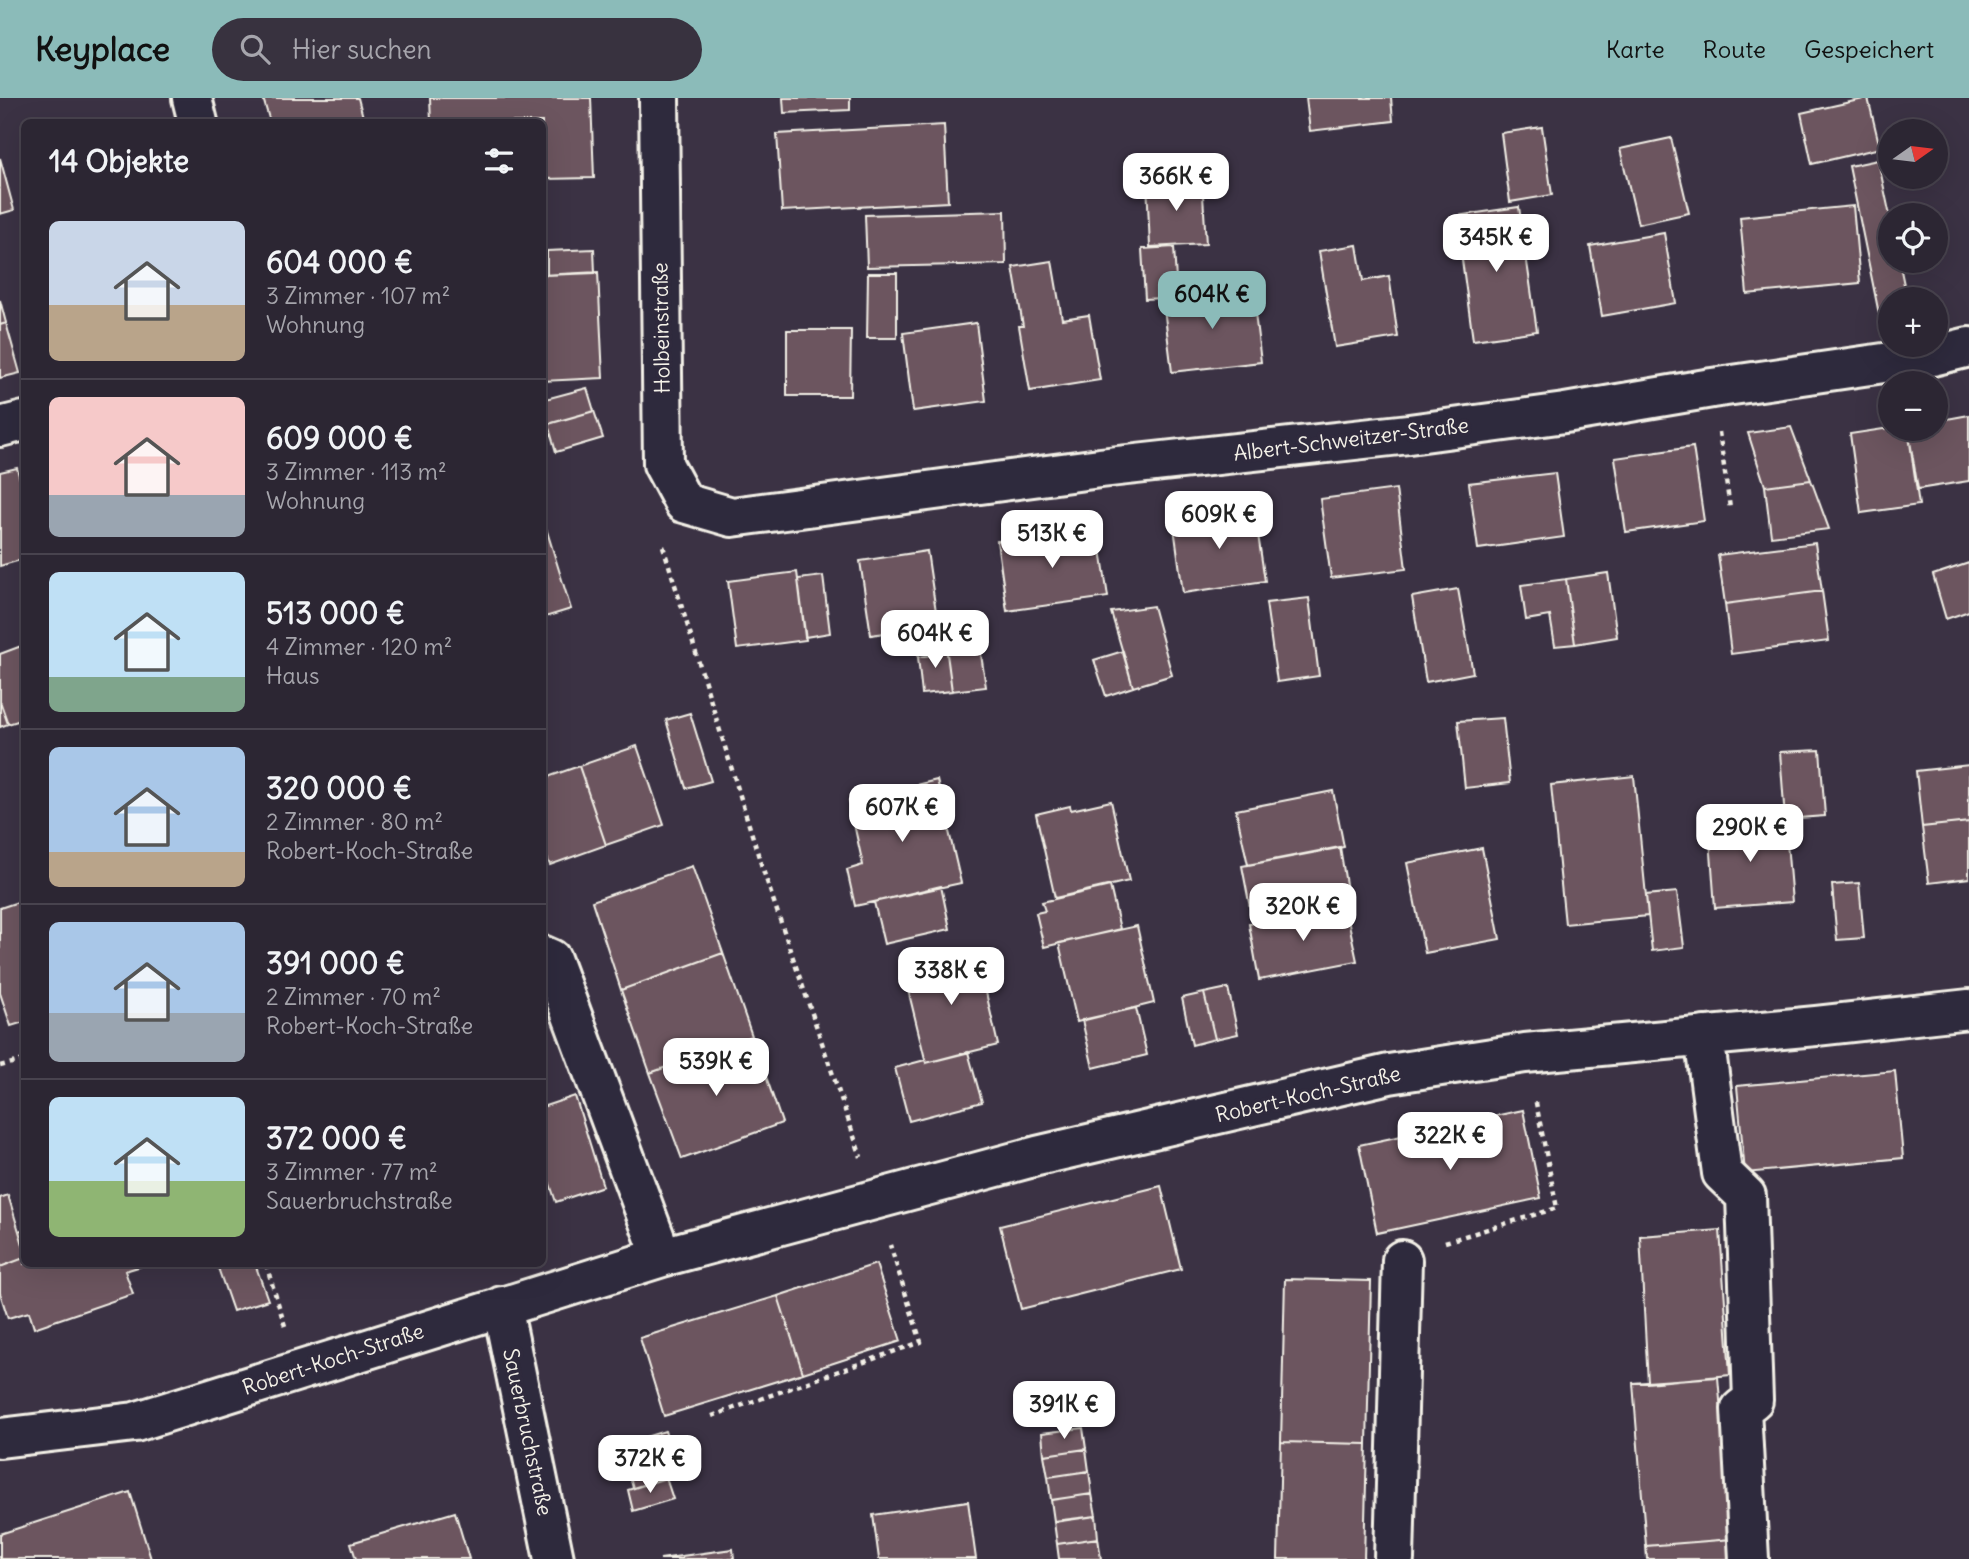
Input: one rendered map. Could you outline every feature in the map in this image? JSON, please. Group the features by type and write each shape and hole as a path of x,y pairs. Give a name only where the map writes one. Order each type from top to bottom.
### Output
{"street":[{"path":"192,98 197,119"},
{"name":"Holbeinstraße","path":"659,98 663,464 684,503"},
{"name":"Albert-Schweitzer-Straße","path":"684,503 732,517 1100,468 1565,413 1712,387 1932,356 1969,346"},
{"path":"0,427 21,422"},
{"path":"546,957 551,959 662,1257"},
{"name":"Robert-Koch-Straße","path":"0,1438 135,1422 662,1257 1037,1156 1389,1074 1525,1053 1969,1009"},
{"path":"1704,1036 1722,1173 1746,1196 1753,1400 1741,1409 1749,1559"},
{"path":"1394,1559 1402,1260"},
{"name":"Sauerbruchstraße","path":"502,1306 554,1559"}],"path":[{"path":"1712,387 1731,508"},
{"path":"684,503 661,539 762,867 921,1342 712,1416"},
{"path":"1402,1260 1437,1244 1558,1208 1525,1053"},
{"path":"0,1066 21,1061"},
{"path":"267,1267 298,1370"}],"building":[{"path":"263,98 358,98 363,117 355,119 269,119"},
{"path":"430,98 591,98 594,178 546,179 546,119 431,119"},
{"path":"783,98 850,98 850,110 784,113"},
{"path":"1306,98 1391,98 1393,121 1310,131"},
{"path":"1868,98 1878,148 1812,164 1801,113"},
{"path":"944,125 948,202 782,211 777,134"},
{"path":"1542,127 1552,195 1510,202 1501,133"},
{"path":"1671,138 1689,213 1638,224 1620,149"},
{"path":"0,158 14,210 0,214"},
{"path":"1878,160 1878,189 1884,189 1887,203 1878,203 1878,273 1902,273 1904,287 1878,287 1878,309 1849,166"},
{"path":"1202,179 1206,244 1150,247 1147,182"},
{"path":"1853,206 1860,283 1747,294 1740,217"},
{"path":"1519,207 1537,331 1473,340 1456,216"},
{"path":"1005,211 1006,264 867,267 865,215"},
{"path":"1664,233 1676,303 1602,316 1590,246"},
{"path":"1357,245 1363,281 1389,276 1398,337 1335,347 1319,251"},
{"path":"1174,247 1177,297 1145,299 1142,249"},
{"path":"594,249 595,273 547,275 547,251"},
{"path":"1052,261 1062,319 1089,315 1100,380 1030,391 1013,267"},
{"path":"598,272 603,378 546,381 546,275"},
{"path":"868,273 897,273 897,338 867,338"},
{"path":"1252,289 1261,362 1172,372 1163,300"},
{"path":"0,300 6,323 0,325"},
{"path":"6,323 20,373 0,378 0,325"},
{"path":"976,323 986,401 913,411 903,333"},
{"path":"787,330 851,330 850,396 787,396"},
{"path":"587,388 594,411 546,425 546,399"},
{"path":"594,411 603,438 556,452 548,424"},
{"path":"1969,415 1969,481 1918,489 1910,441 1948,441 1948,419"},
{"path":"1791,427 1811,480 1765,486 1748,433"},
{"path":"1878,430 1878,441 1910,441 1919,505 1861,513 1850,434"},
{"path":"1693,447 1704,521 1626,532 1615,458"},
{"path":"17,468 21,483 21,560 0,566 0,472"},
{"path":"1555,473 1564,537 1478,549 1469,483"},
{"path":"1811,480 1829,529 1771,536 1765,486"},
{"path":"1396,489 1406,569 1331,578 1320,499"},
{"path":"1254,508 1265,581 1183,593 1173,520"},
{"path":"546,528 571,609 546,617"},
{"path":"1098,529 1108,597 1007,611 997,541"},
{"path":"1815,543 1822,591 1725,604 1718,555"},
{"path":"927,551 938,625 871,635 860,561"},
{"path":"1969,563 1969,611 1946,619 1933,575"},
{"path":"797,572 806,640 737,649 728,581"},
{"path":"1608,573 1617,637 1575,644 1566,579"},
{"path":"823,576 830,633 805,637 798,579"},
{"path":"1566,579 1575,644 1555,646 1550,616 1526,620 1521,585"},
{"path":"1458,589 1473,673 1426,682 1412,597"},
{"path":"1822,591 1829,641 1731,654 1725,604"},
{"path":"1309,598 1319,676 1277,682 1266,603"},
{"path":"1153,606 1172,675 1133,687 1111,612"},
{"path":"978,635 986,687 952,691 945,639"},
{"path":"945,639 952,691 922,694 918,657 932,655 930,641"},
{"path":"21,646 21,720 8,724 0,701 0,654"},
{"path":"1123,651 1133,687 1106,696 1094,660"},
{"path":"0,701 8,724 0,727"},
{"path":"690,713 711,781 686,788 666,720"},
{"path":"1503,718 1510,783 1465,788 1458,721"},
{"path":"637,746 664,825 606,845 579,766"},
{"path":"1820,750 1825,816 1785,819 1780,752"},
{"path":"1969,765 1969,822 1922,827 1916,771"},
{"path":"579,766 606,845 550,865 546,855 546,778"},
{"path":"1634,776 1648,916 1565,924 1551,785"},
{"path":"937,780 961,883 855,906 847,870 863,865 849,801"},
{"path":"1333,791 1344,847 1248,865 1236,810"},
{"path":"1111,801 1129,881 1055,898 1036,814"},
{"path":"1785,819 1792,902 1715,908 1709,825"},
{"path":"1969,822 1969,878 1929,883 1922,827"},
{"path":"1340,847 1349,903 1253,923 1242,866"},
{"path":"1482,848 1500,939 1425,953 1407,863"},
{"path":"692,866 723,953 621,990 592,901"},
{"path":"1859,883 1864,938 1837,940 1832,885"},
{"path":"941,886 950,929 884,944 874,902"},
{"path":"1110,886 1120,929 1044,947 1036,913 1045,911 1042,902"},
{"path":"1677,892 1684,947 1652,951 1646,895"},
{"path":"21,901 21,1023 11,1026 0,993 0,908"},
{"path":"1345,905 1357,961 1259,980 1249,924"},
{"path":"1137,926 1154,1003 1077,1022 1059,943"},
{"path":"723,953 752,1036 650,1073 621,990"},
{"path":"977,953 998,1045 926,1063 903,969"},
{"path":"1228,988 1238,1034 1215,1039 1204,993"},
{"path":"1204,993 1215,1039 1192,1045 1182,998"},
{"path":"1136,1008 1147,1055 1093,1068 1082,1020"},
{"path":"752,1036 782,1123 682,1159 650,1073"},
{"path":"968,1052 982,1102 909,1121 895,1068"},
{"path":"1895,1071 1903,1158 1745,1173 1737,1086"},
{"path":"575,1096 603,1186 556,1202 546,1172 546,1106"},
{"path":"1523,1110 1541,1198 1377,1233 1359,1145"},
{"path":"1161,1186 1181,1269 1021,1309 1000,1226"},
{"path":"8,1195 21,1238 21,1259 0,1267 0,1198"},
{"path":"1720,1230 1730,1375 1648,1383 1640,1236"},
{"path":"21,1259 21,1267 138,1267 125,1271 133,1294 34,1328 29,1312 8,1318 0,1293 0,1267"},
{"path":"876,1264 901,1341 803,1373 778,1296"},
{"path":"218,1267 256,1267 268,1300 233,1311"},
{"path":"1285,1279 1371,1281 1367,1444 1281,1442"},
{"path":"778,1296 803,1373 664,1416 640,1338"},
{"path":"1718,1377 1732,1539 1646,1546 1633,1383"},
{"path":"1083,1428 1086,1449 1044,1455 1042,1433"},
{"path":"665,1431 672,1453 632,1465 626,1443"},
{"path":"1281,1442 1367,1444 1364,1559 1278,1559"},
{"path":"1086,1449 1089,1471 1048,1477 1044,1455"},
{"path":"667,1454 673,1475 633,1488 627,1466"},
{"path":"1089,1471 1092,1494 1051,1500 1048,1477"},
{"path":"666,1478 673,1499 633,1511 628,1490"},
{"path":"130,1492 151,1559 0,1559 0,1534"},
{"path":"1092,1494 1096,1516 1054,1521 1051,1500"},
{"path":"968,1501 976,1559 879,1559 873,1515"},
{"path":"455,1512 469,1559 356,1559 351,1543"},
{"path":"1096,1516 1098,1538 1057,1544 1054,1522"},
{"path":"1098,1538 1101,1559 1059,1559 1057,1544"},
{"path":"1732,1539 1734,1559 1647,1559 1646,1546"},
{"path":"733,1549 734,1559 660,1559"}]}
